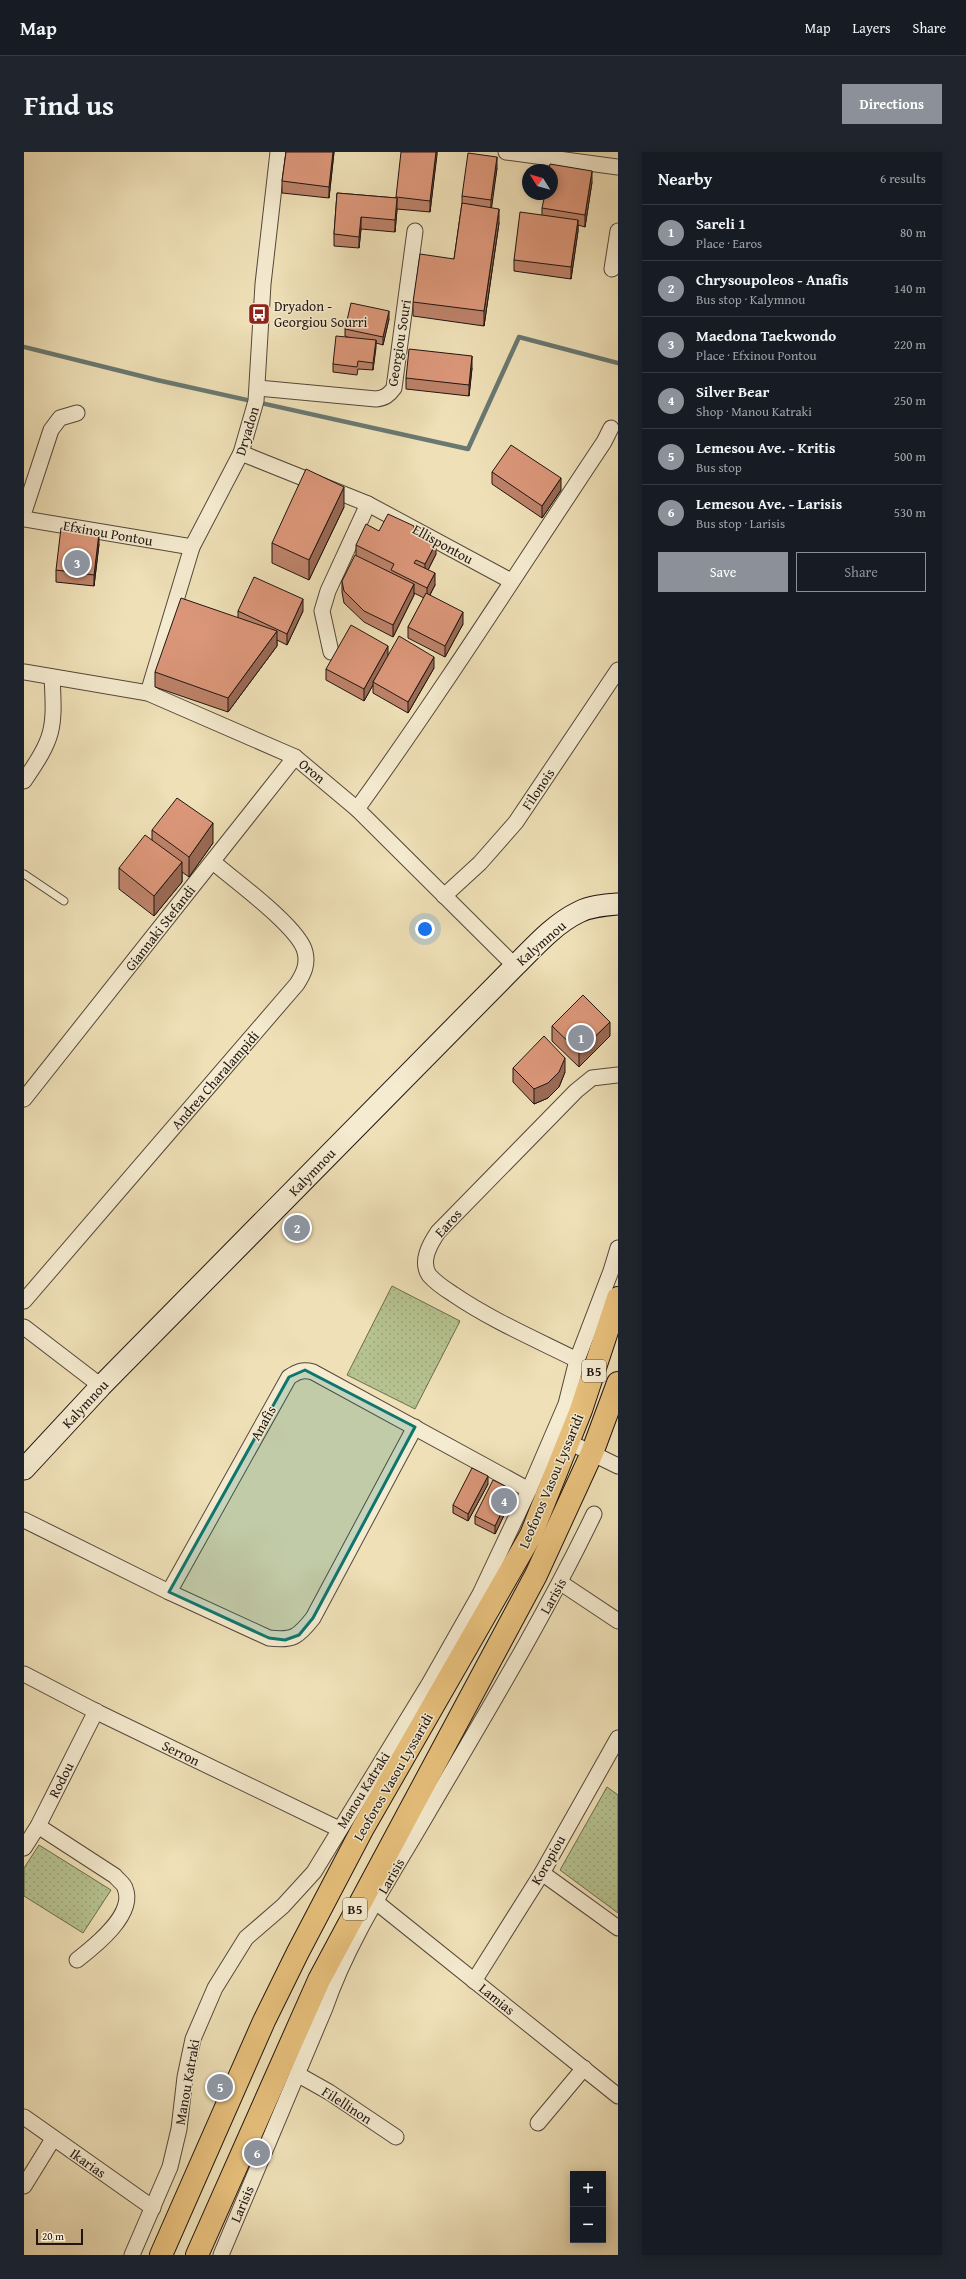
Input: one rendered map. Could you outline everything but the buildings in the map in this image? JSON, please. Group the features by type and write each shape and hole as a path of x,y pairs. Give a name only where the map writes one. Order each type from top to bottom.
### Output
{"main road":[{"name":"Leoforos Vasou Lyssaridi","path":"161,2255 264,2021 298,1952 363,1828 531,1535 569,1442 618,1298"},
{"name":"Leoforos Vasou Lyssaridi","path":"197,2255 319,1980 536,1575 592,1452 618,1383"}],"street":[{"name":"Dryadon","path":"148,693 192,547 241,454 257,395 263,284 278,152"},
{"path":"506,152 618,167"},
{"path":"612,269 618,230"},
{"name":"Georgiou Souri","path":"257,395 376,399 384,398 390,394 394,388 415,231"},
{"path":"24,512 51,430 60,418 77,413"},
{"path":"357,809 419,723 510,581 604,442 611,428"},
{"name":"Ellispontou","path":"241,454 368,504 510,581"},
{"path":"331,652 322,610 328,591 368,504"},
{"name":"Efxinou Pontou","path":"24,519 192,547"},
{"name":"Filonois","path":"444,896 480,863 516,822 618,670"},
{"name":"Oron","path":"24,672 148,693 295,757 357,809 515,966"},
{"path":"24,781 47,744 52,728 54,712 52,677"},
{"name":"Giannaki Stefandi","path":"24,1099 295,757"},
{"name":"Andrea Charalampidi","path":"24,1301 298,984 305,972 307,962 305,951 293,931 212,862"},
{"name":"Kalymnou","path":"24,1469 101,1386 515,966 553,930 579,912 597,906 618,904"},
{"name":"Earos","path":"576,1360 473,1308 442,1287 429,1274 426,1260 428,1246 438,1232 576,1091 592,1078 618,1075"},
{"name":"Manou Katraki","path":"132,2255 170,2167 193,2039 215,1988 246,1938 283,1906 314,1872 429,1684 480,1594 529,1490 566,1404 576,1360 611,1271 618,1248"},
{"path":"24,1327 101,1386"},
{"name":"Anafis","path":"168,1592 289,1378 297,1372 305,1370 312,1372 529,1490"},
{"path":"24,1520 168,1592 269,1638 285,1640 299,1635 312,1618 415,1427"},
{"path":"569,1442 618,1466"},
{"name":"Larisis","path":"221,2255 325,2008 338,1972 376,1902 561,1583 594,1514"},
{"path":"561,1583 618,1622"},
{"name":"Serron","path":"24,1674 96,1711 339,1829"},
{"name":"Rodou","path":"24,1848 38,1826 96,1711"},
{"name":"Koropiou","path":"474,1981 542,1873 618,1738"},
{"path":"38,1826 115,1876 125,1886 128,1899 124,1911 98,1945 77,1960"},
{"path":"542,1873 618,1928"},
{"name":"Lamias","path":"376,1902 618,2096"},
{"path":"538,2123 584,2068"},
{"name":"Filellinon","path":"296,2074 329,2092 396,2137"},
{"name":"Ikarias","path":"24,2117 53,2139 153,2208"},
{"path":"24,2186 53,2139"}],"lane":[{"path":"24,874 64,901"}],"highlighted area":[{"path":"305,1370 415,1427 313,1618 299,1635 285,1640 269,1638 169,1592 289,1377"}],"green space":[{"path":"392,1286 460,1321 415,1409 347,1375"},
{"path":"607,1787 618,1795 618,1913 560,1870"},
{"path":"39,1845 111,1890 83,1933 24,1896 24,1868"}],"waterway":[{"path":"24,347 157,380 468,449 519,337 618,363"}],"place":[{"name":"Dryadon - Georgiou Sourri","path":"259,314"},
{"name":"Maedona Taekwondo","path":"77,563"},
{"name":"Sareli 1","path":"581,1038"},
{"name":"Chrysoupoleos - Anafis","path":"297,1228"},
{"name":"Silver Bear","path":"504,1501"},
{"name":"Lemesou Ave. - Kritis","path":"220,2087"},
{"name":"Lemesou Ave. - Larisis","path":"257,2153"}]}
